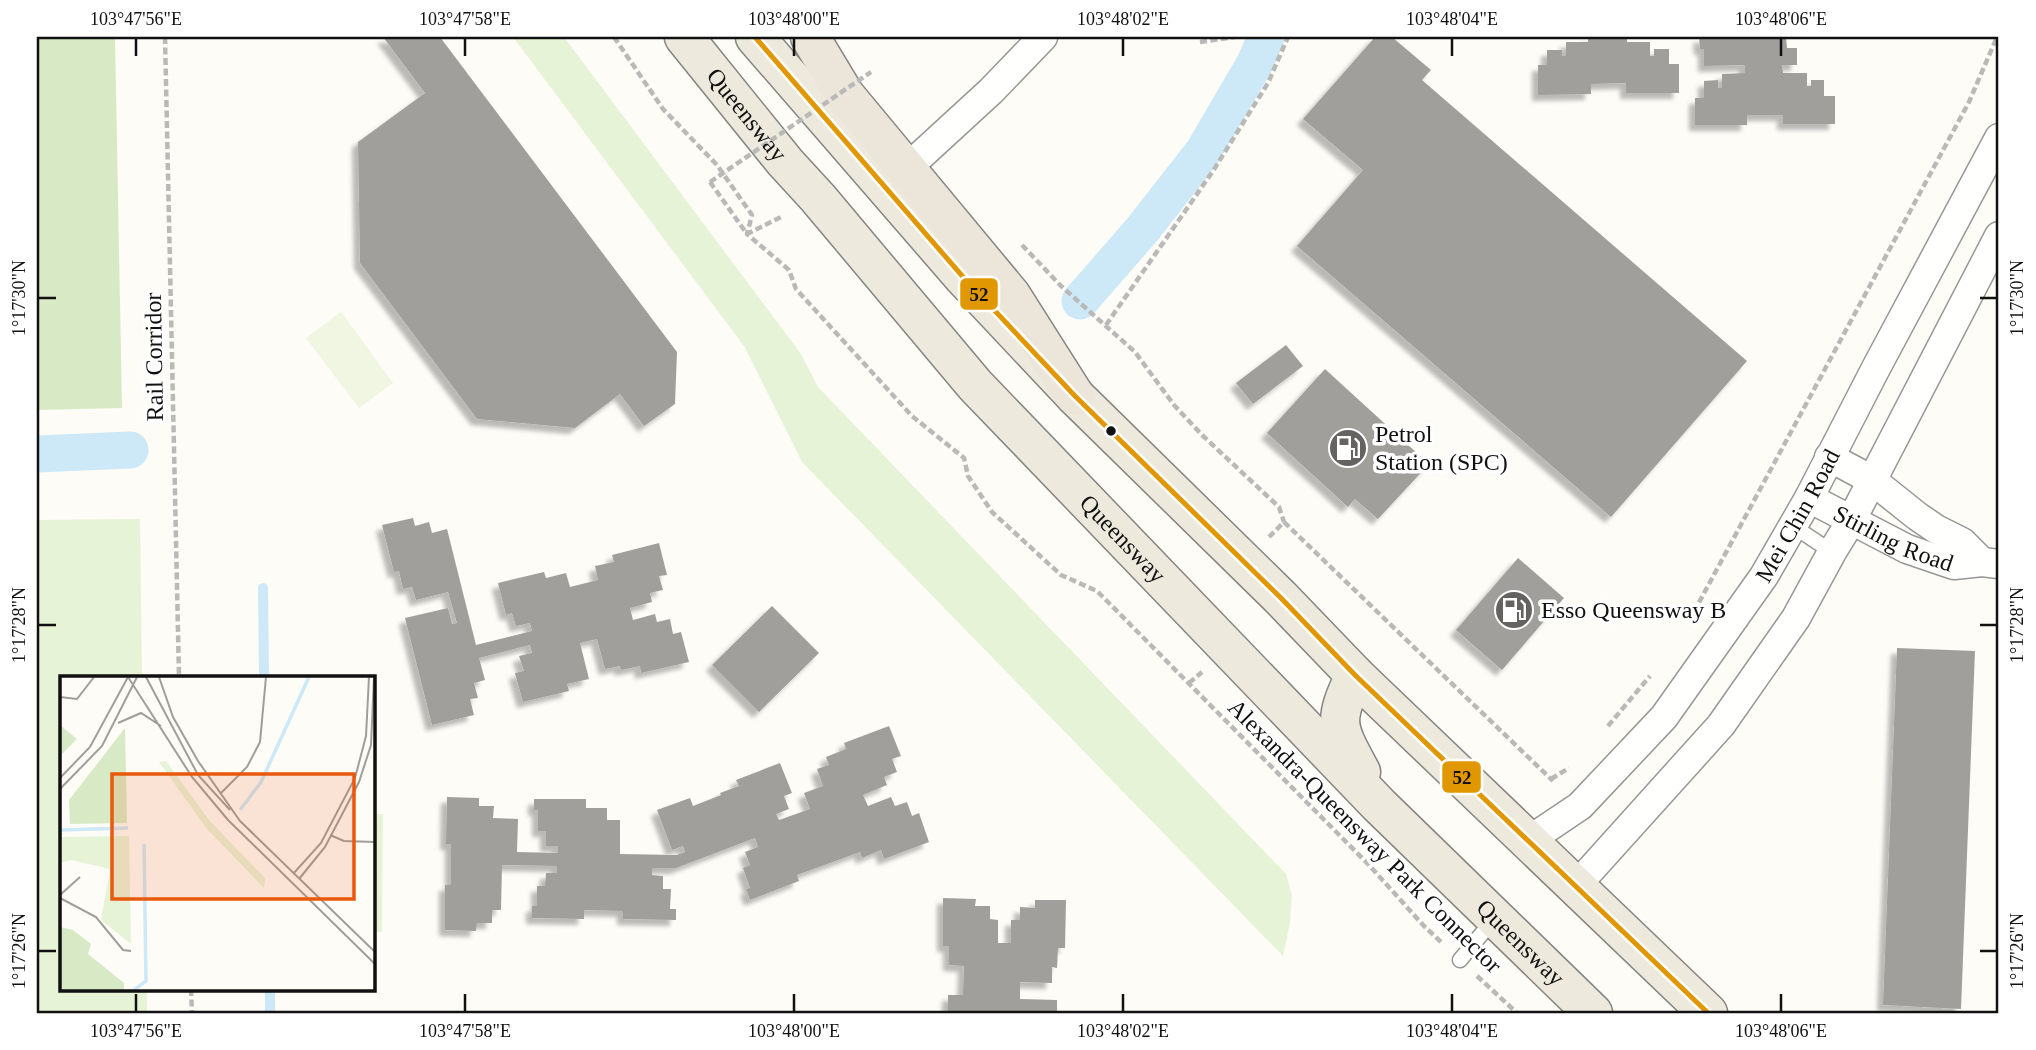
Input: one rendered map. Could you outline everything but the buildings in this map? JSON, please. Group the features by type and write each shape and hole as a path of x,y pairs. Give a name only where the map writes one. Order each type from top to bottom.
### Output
{"highway":[{"path":"810,37 845,94 1012,295 1075,396"}],"main road":[{"name":"Queensway","path":"684,37 785,162 975,385 1379,805 1593,1013"},
{"path":"755,37 964,278 1075,396 1280,597 1355,675 1704,1012"},
{"path":"1355,675 1341,704 1339,721 1343,738 1379,805"}],"street":[{"path":"905,169 991,91 1043,37"},
{"name":"Mei Chin Road","path":"1528,841 1580,806 1664,717 1764,576 1809,498 1999,138"},
{"name":"Mei Chin Road","path":"1576,886 1721,724 1796,618 1851,521 1999,236"},
{"name":"Stirling Road","path":"1829,457 1872,480 1917,516 1962,542 1991,563"},
{"name":"Stirling Road","path":"1809,498 1907,549 1954,565 1991,563"}],"lane":[{"path":"1793,526 1832,552"},
{"path":"1460,960 1495,918"}],"path":[{"name":"Rail Corridor","path":"165,37 179,676"},
{"path":"614,37 663,109 717,165 752,215 747,234"},
{"path":"1200,42 1235,37"},
{"path":"1106,325 1213,171 1268,83 1288,37"},
{"path":"1689,622 1969,102 1997,37"},
{"name":"Alexandra-Queensway Park Connector","path":"871,72 710,182 747,234 789,270 796,289 912,416 964,458 968,476 992,512 1061,575 1097,591 1369,865 1423,925 1517,1013"},
{"path":"747,234 818,198"},
{"path":"1061,286 1135,352 1174,405 1279,507 1284,522 1580,806"},
{"path":"1600,735 1650,676"},
{"path":"1551,779 1574,764"},
{"path":"191,990 192,1013"}],"green space":[{"path":"37,37 115,37 122,408 37,410"},
{"path":"513,37 564,37 801,354 818,387 1286,874 1292,895 1290,923 1283,956 802,462 744,346"},
{"path":"341,312 393,383 359,408 306,338"},
{"path":"140,519 142,676 60,676 60,990 147,990 147,1013 37,1013 37,520"},
{"path":"374,814 383,814 382,932 374,932"}],"waterway":[{"path":"1080,301 1142,230 1203,152 1255,63 1266,37"},
{"path":"37,454 130,450"},
{"path":"263,588 264,676"},
{"path":"270,990 270,1013"}],"transit line":[{"name":"52","path":"755,37 964,278 1075,396 1280,597 1355,675 1708,1013"}],"place":[{"name":"Petrol Station (SPC)","path":"1348,448"},
{"name":"Esso Queensway B","path":"1514,610"}]}
